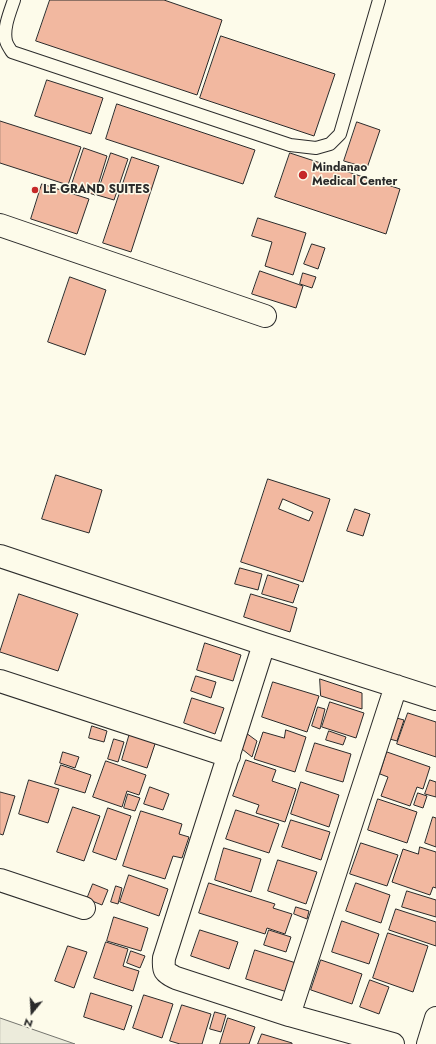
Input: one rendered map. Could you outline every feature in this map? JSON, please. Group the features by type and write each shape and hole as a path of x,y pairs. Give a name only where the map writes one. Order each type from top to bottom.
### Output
{"street":[{"path":"0,225 265,316"},
{"path":"0,556 264,644 436,699"},
{"path":"264,644 164,958 163,967 167,973 176,978 289,1015 393,1044"},
{"path":"0,681 229,756"},
{"path":"289,1015 396,686"},
{"path":"0,880 84,908"},
{"path":"428,1044 436,1018"}],"lane":[{"path":"14,0 4,15 6,42 12,52 290,145 316,148 330,144 340,134 379,0"}],"shaded area":[{"path":"0,1018 75,1044 0,1044"}],"building":[{"path":"50,0 164,0 222,20 197,95 36,41"},
{"path":"221,36 335,74 314,136 200,98"},
{"path":"47,80 103,98 91,134 35,116"},
{"path":"117,104 255,150 243,184 106,139"},
{"path":"0,121 81,147 68,185 0,163"},
{"path":"357,122 380,130 367,168 344,161"},
{"path":"84,148 107,156 95,195 71,187"},
{"path":"111,153 128,159 114,200 97,195"},
{"path":"290,153 400,189 386,234 275,197"},
{"path":"132,157 159,166 131,252 103,243"},
{"path":"42,184 89,199 77,234 31,219"},
{"path":"258,218 306,233 293,275 265,266 272,242 252,236"},
{"path":"312,244 325,248 318,269 304,264"},
{"path":"260,271 303,286 296,308 252,294"},
{"path":"303,273 316,277 312,288 300,284"},
{"path":"70,277 106,290 85,355 48,342"},
{"path":"56,475 102,490 89,533 42,519"},
{"path":"268,479 330,499 303,582 241,562"},
{"path":"283,499 313,512 309,521 279,509"},
{"path":"355,509 370,514 363,536 347,531"},
{"path":"240,568 262,574 258,590 235,584"},
{"path":"268,575 299,585 293,603 262,594"},
{"path":"19,594 78,614 58,671 0,652"},
{"path":"251,594 297,608 290,632 244,617"},
{"path":"205,643 241,655 233,681 197,670"},
{"path":"196,676 216,682 211,698 191,691"},
{"path":"320,679 362,693 362,709 321,696"},
{"path":"273,682 319,696 307,732 262,717"},
{"path":"192,698 224,708 215,734 184,723"},
{"path":"330,702 364,713 356,738 322,727"},
{"path":"318,707 325,709 320,729 312,726"},
{"path":"408,713 436,722 436,757 397,744"},
{"path":"393,717 404,720 397,741 386,738"},
{"path":"92,726 107,731 104,742 89,738"},
{"path":"242,730 257,741 252,757 237,745"},
{"path":"286,730 306,737 295,772 254,759 263,732 284,738"},
{"path":"329,731 346,737 343,745 326,740"},
{"path":"130,733 156,741 147,768 122,760"},
{"path":"114,739 124,742 118,762 108,759"},
{"path":"315,743 351,754 343,782 306,771"},
{"path":"63,752 79,757 75,768 60,763"},
{"path":"387,752 430,767 423,789 417,787 410,806 381,796 388,777 380,774"},
{"path":"246,760 276,770 272,781 296,789 285,822 256,813 259,805 233,796"},
{"path":"106,761 146,775 139,795 127,791 122,807 93,797"},
{"path":"61,765 91,775 85,793 55,784"},
{"path":"29,780 59,789 48,823 19,814"},
{"path":"430,780 436,782 436,797 425,794"},
{"path":"301,782 339,795 329,827 291,814"},
{"path":"150,787 169,794 163,810 144,804"},
{"path":"0,792 15,796 3,835 0,834"},
{"path":"418,793 427,796 423,808 414,805"},
{"path":"128,794 140,798 135,811 124,808"},
{"path":"378,799 417,812 407,843 368,830"},
{"path":"73,807 100,816 84,861 57,852"},
{"path":"108,808 131,816 116,860 93,852"},
{"path":"236,810 279,824 269,853 226,839"},
{"path":"141,811 182,824 179,834 189,837 182,858 173,856 165,879 123,866"},
{"path":"433,817 436,818 436,847 425,843"},
{"path":"291,820 330,832 321,860 282,847"},
{"path":"361,843 398,855 387,886 350,874"},
{"path":"420,847 436,852 436,888 433,887 430,895 392,882 403,849 418,854"},
{"path":"224,848 261,859 251,892 215,880"},
{"path":"278,860 317,872 306,904 268,891"},
{"path":"129,875 168,889 159,916 120,902"},
{"path":"209,883 275,904 273,908 292,914 285,934 267,928 265,934 199,913"},
{"path":"356,883 390,895 381,923 346,911"},
{"path":"93,884 108,890 102,905 87,899"},
{"path":"116,886 122,888 118,904 111,902"},
{"path":"407,891 436,900 436,917 402,907"},
{"path":"296,907 309,911 307,919 294,914"},
{"path":"396,909 436,922 436,946 389,930"},
{"path":"114,917 148,928 141,951 107,941"},
{"path":"342,921 379,934 369,964 332,952"},
{"path":"200,930 238,942 229,969 191,956"},
{"path":"269,930 291,937 286,952 264,945"},
{"path":"388,933 428,946 413,992 373,978"},
{"path":"106,942 128,949 123,966 139,971 133,991 94,978"},
{"path":"68,946 87,952 74,988 55,981"},
{"path":"255,950 296,963 287,992 246,979"},
{"path":"131,951 145,956 140,968 127,963"},
{"path":"321,960 362,974 352,1004 311,990"},
{"path":"370,980 389,987 379,1014 360,1007"},
{"path":"91,993 132,1006 124,1030 84,1017"},
{"path":"144,995 173,1004 162,1038 133,1028"},
{"path":"182,1005 211,1014 202,1044 180,1044 170,1041"},
{"path":"215,1012 226,1015 221,1032 210,1029"},
{"path":"228,1018 255,1027 249,1044 220,1044"},
{"path":"262,1034 292,1043 292,1044 258,1044"}],"place":[{"name":"Mindanao Medical Center","path":"303,175"},
{"name":"LE GRAND SUITES","path":"35,190"}]}
